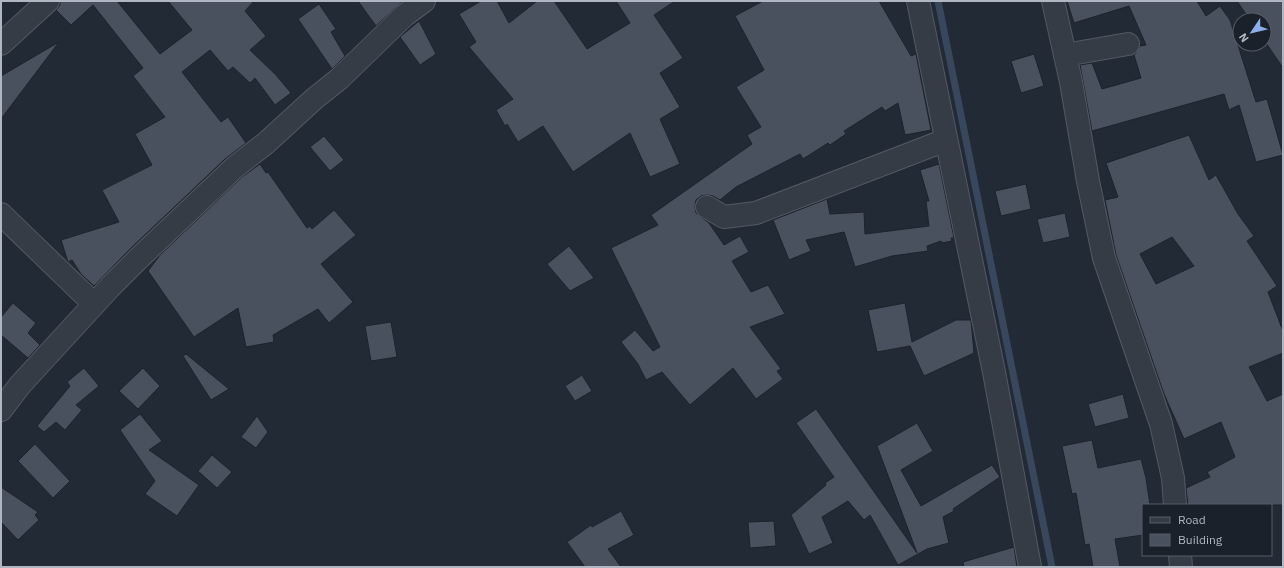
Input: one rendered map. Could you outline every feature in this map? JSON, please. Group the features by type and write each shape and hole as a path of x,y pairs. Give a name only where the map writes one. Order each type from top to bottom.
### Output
{"street":[{"path":"1,44 48,1"},
{"path":"1,410 20,385 94,304 140,258 234,168 266,143 314,99 339,79 405,15 424,1"},
{"path":"918,1 994,372 1030,567"},
{"path":"1053,1 1071,82 1092,202 1104,258 1161,424 1173,478 1175,504"},
{"path":"1065,55 1128,44"},
{"path":"707,208 724,217 756,213 946,140"},
{"path":"1,214 94,304"},
{"path":"1180,556 1182,567"}],"building":[{"path":"60,1 117,1 160,54 192,30 168,1 254,1 245,11 266,36 250,50 276,75 291,93 275,105 255,78 250,83 233,67 228,71 210,50 182,72 221,122 228,117 246,143 225,159 130,249 94,286 81,274 72,260 68,262 61,240 119,222 102,190 152,165 135,134 165,117 133,76 143,68 93,5 71,25 56,10 60,5"},
{"path":"358,1 403,1 376,26"},
{"path":"481,1 497,1 509,23 537,1 554,1 587,49 630,23 616,1 675,1 654,15 683,58 660,73 680,107 660,119 680,164 650,177 630,133 573,172 543,126 518,142 507,124 505,126 496,110 513,99 469,47 476,42 459,14"},
{"path":"763,1 879,1 911,56 916,54 931,130 905,135 898,103 885,111 882,107 844,131 846,134 830,145 828,143 803,159 800,154 736,187 720,200 713,196 707,195 701,196 696,200 696,213 709,223 724,245 740,236 749,252 732,261 751,292 768,285 785,314 750,327 781,369 777,371 783,379 756,399 733,368 690,405 662,372 646,380 638,364 621,342 635,330 653,351 660,347 611,248 658,225 651,215 752,144 747,135 761,127 736,87 764,70 735,16"},
{"path":"1067,1 1197,1 1206,16 1220,6 1230,20 1232,26 1232,52 1240,52 1256,102 1267,99 1283,155 1256,162 1239,105 1229,110 1224,94 1092,131 1080,65 1092,63 1102,89 1141,78 1134,55 1140,46 1146,45 1129,6 1074,23"},
{"path":"1237,1 1283,1 1283,68 1272,52 1272,12 1245,12"},
{"path":"319,4 336,29 331,32 345,56 332,69 298,19"},
{"path":"419,21 436,54 420,65 400,37"},
{"path":"59,42 1,119 1,76"},
{"path":"1034,54 1044,86 1021,93 1011,61"},
{"path":"1189,135 1209,180 1216,175 1238,214 1254,236 1247,241 1277,286 1268,292 1283,331 1283,353 1249,367 1267,401 1283,394 1283,505 1188,504 1186,488 1210,477 1207,472 1235,457 1221,422 1184,439 1164,394 1116,255 1105,200 1118,197 1106,163","holes":["1172,237 1194,266 1156,284 1140,254"]},
{"path":"324,136 344,160 330,171 310,147"},
{"path":"260,164 266,173 268,172 307,228 310,226 312,229 334,210 356,235 321,264 353,302 329,323 318,309 273,335 274,342 246,347 238,308 194,337 148,271 160,255 242,177"},
{"path":"939,164 954,238 951,238 952,241 942,243 941,241 927,246 928,251 892,256 855,267 844,232 806,240 811,251 789,260 773,220 827,199 830,214 864,212 865,234 929,226 926,201 929,201 920,170"},
{"path":"1026,184 1031,209 1001,216 995,191"},
{"path":"1065,213 1070,237 1043,243 1037,219"},
{"path":"569,246 594,278 570,291 547,264"},
{"path":"13,303 36,323 28,333 40,345 28,358 1,335 1,317"},
{"path":"905,303 912,342 956,320 971,320 974,353 924,376 910,346 877,352 868,310"},
{"path":"391,322 397,357 371,361 365,326"},
{"path":"186,354 229,389 211,400 183,356"},
{"path":"84,368 99,386 76,405 82,410 65,430 56,422 44,432 37,426 70,386 67,382"},
{"path":"143,368 160,386 138,409 119,391"},
{"path":"582,375 592,391 575,401 565,386"},
{"path":"1123,394 1129,418 1095,427 1088,404"},
{"path":"816,409 917,553 877,446 917,423 933,451 901,470 921,506 992,465 1000,477 953,509 954,511 943,517 949,543 927,549 898,565 870,515 864,520 848,501 822,517 833,543 809,554 791,515 826,485 825,483 834,477 796,423"},
{"path":"140,414 162,441 149,450 199,485 177,516 145,494 155,481 120,430"},
{"path":"257,416 268,432 256,448 241,437"},
{"path":"1092,440 1098,468 1141,459 1146,478 1150,504 1142,504 1142,535 1115,539 1120,567 1093,567 1089,544 1085,545 1076,493 1072,494 1062,446"},
{"path":"35,444 70,481 53,498 18,461"},
{"path":"212,455 232,472 217,488 198,471"},
{"path":"1,487 38,512 35,515 39,520 18,540 1,522"},
{"path":"621,511 634,535 608,549 621,567 585,567 567,542 591,525 592,527"},
{"path":"774,521 776,546 750,548 748,522"},
{"path":"1014,547 1017,567 964,567 963,562"}],"waterway":[{"path":"938,1 1052,567"}]}
